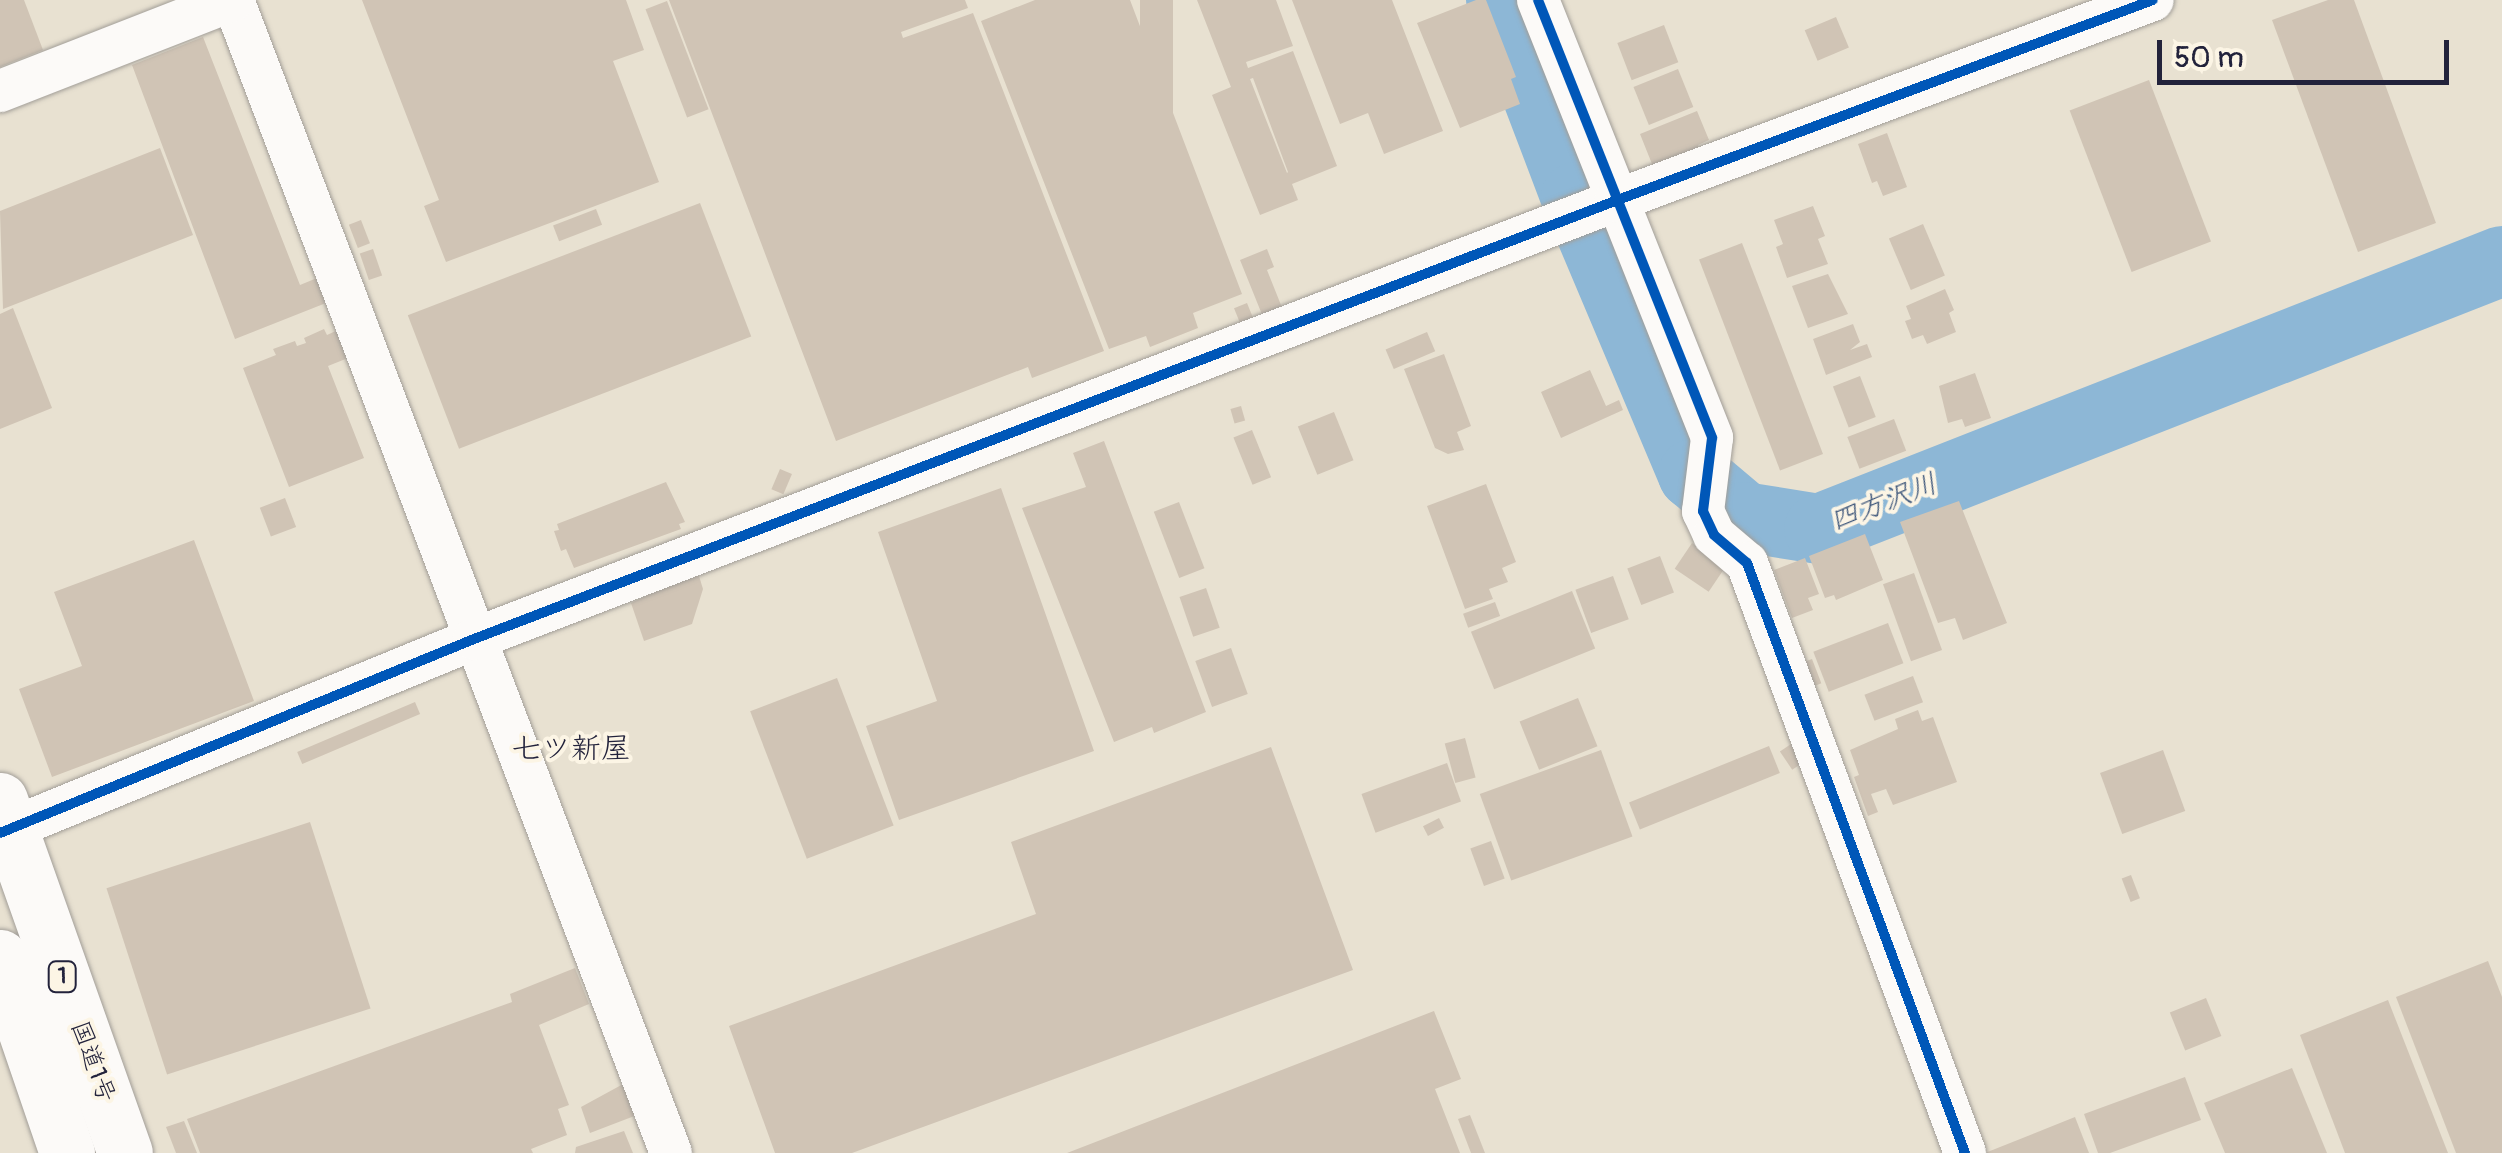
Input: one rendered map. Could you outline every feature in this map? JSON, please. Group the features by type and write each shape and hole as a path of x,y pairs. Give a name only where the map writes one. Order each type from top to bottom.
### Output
{"highway":[{"name":"国道1号","path":"3,821 125,1153"},
{"name":"国道1号","path":"0,958 67,1153"}],"street":[{"path":"0,92 233,0 671,1153"},
{"path":"1538,0 1712,438 1703,511 1714,535 1747,563 1965,1153"},
{"path":"3,821 1615,200 2154,0"}],"building":[{"path":"0,0 24,0 43,50 0,67"},
{"path":"362,0 626,0 644,50 613,61 659,182 446,262 424,206 439,200"},
{"path":"669,0 965,0 968,8 901,32 903,38 973,13 1104,351 1032,378 1028,367 836,441"},
{"path":"1035,0 1130,0 1242,294 1193,313 1198,328 1150,347 1146,336 1109,349 981,21"},
{"path":"1140,0 1173,0 1173,274 1140,274"},
{"path":"1197,0 1276,0 1293,46 1246,62 1248,68 1293,51 1337,166 1292,184 1298,200 1260,215 1212,95 1231,87","holes":["1253,78 1287,173 1250,79"]},
{"path":"1292,0 1392,0 1443,131 1384,154 1368,113 1340,124"},
{"path":"1476,0 1486,0 1516,77 1511,79 1520,104 1460,128 1417,23"},
{"path":"2328,0 2354,0 2436,223 2358,252 2272,20"},
{"path":"667,1 709,109 687,118 646,9"},
{"path":"1836,17 1849,47 1818,61 1805,30"},
{"path":"1664,25 1678,62 1632,80 1617,43"},
{"path":"203,37 300,285 317,278 326,303 235,339 132,65"},
{"path":"1678,69 1693,107 1649,125 1633,87"},
{"path":"2149,80 2211,242 2132,272 2070,110"},
{"path":"1697,111 1709,140 1698,145 1700,150 1654,169 1640,134"},
{"path":"1887,133 1907,187 1883,196 1877,181 1872,183 1858,144"},
{"path":"160,148 193,235 3,309 0,211"},
{"path":"700,203 751,337 459,449 408,315"},
{"path":"1813,206 1825,236 1818,239 1828,264 1787,278 1776,247 1783,244 1774,220"},
{"path":"596,209 602,225 559,241 553,225"},
{"path":"361,220 370,243 358,248 349,225"},
{"path":"1923,224 1945,276 1911,290 1889,238"},
{"path":"1742,243 1823,454 1780,470 1699,259"},
{"path":"373,249 382,275 369,280 360,254"},
{"path":"1267,249 1274,267 1267,270 1283,310 1263,317 1240,260"},
{"path":"1828,274 1848,314 1808,328 1792,286"},
{"path":"1945,289 1954,310 1949,313 1956,332 1927,344 1923,335 1912,339 1905,321 1911,319 1906,306"},
{"path":"1247,303 1253,318 1240,323 1234,308"},
{"path":"13,308 52,408 0,429 0,314"},
{"path":"1853,324 1860,342 1850,350 1867,344 1872,357 1826,375 1813,339"},
{"path":"324,329 327,335 338,330 348,358 328,366 364,458 289,487 243,368 276,355 273,349 295,341 297,346 306,343 304,338"},
{"path":"1427,332 1435,351 1394,369 1386,350"},
{"path":"1444,354 1471,426 1457,432 1464,450 1448,454 1435,448 1404,369"},
{"path":"1590,370 1606,406 1619,400 1623,410 1561,438 1541,392"},
{"path":"1975,373 1991,418 1965,427 1962,419 1948,423 1939,386"},
{"path":"1860,376 1876,417 1849,427 1833,386"},
{"path":"1241,406 1245,420 1235,423 1230,409"},
{"path":"1334,412 1353,460 1317,475 1298,427"},
{"path":"1894,419 1906,451 1860,469 1847,437"},
{"path":"1252,430 1271,477 1253,485 1233,437"},
{"path":"1104,441 1206,712 1154,733 1152,727 1114,742 1022,508 1086,487 1073,453"},
{"path":"780,469 792,474 783,494 771,489"},
{"path":"666,482 685,522 679,524 681,529 574,568 566,549 561,551 554,531 559,530 557,524"},
{"path":"1486,484 1516,562 1502,568 1508,582 1489,589 1493,599 1465,609 1427,506"},
{"path":"1001,488 1094,751 899,820 866,726 937,701 878,532"},
{"path":"285,498 296,527 271,537 260,508"},
{"path":"1959,501 2007,623 1963,640 1955,618 1938,623 1900,522"},
{"path":"1179,502 1204,568 1179,578 1154,512"},
{"path":"1865,534 1883,580 1836,600 1834,595 1825,598 1809,556"},
{"path":"194,540 254,701 52,777 19,689 82,666 54,592"},
{"path":"1692,543 1726,566 1709,592 1675,569"},
{"path":"1660,556 1674,592 1641,605 1627,569"},
{"path":"1805,558 1819,594 1808,598 1813,610 1792,618 1774,570"},
{"path":"1914,573 1942,650 1911,661 1883,584"},
{"path":"690,575 699,576 703,589 692,624 644,641 631,603"},
{"path":"1613,576 1629,619 1591,633 1575,590"},
{"path":"1206,588 1220,628 1193,637 1180,597"},
{"path":"1572,591 1595,648 1494,689 1471,632"},
{"path":"1495,602 1500,616 1468,628 1463,614"},
{"path":"1888,623 1903,663 1829,692 1813,652"},
{"path":"1231,648 1248,694 1212,707 1195,661"},
{"path":"1812,659 1821,683 1814,686 1805,662"},
{"path":"1913,676 1923,702 1874,721 1864,695"},
{"path":"837,678 894,826 807,859 750,711"},
{"path":"1578,698 1597,746 1539,770 1520,722"},
{"path":"415,702 420,714 302,764 297,752"},
{"path":"1918,710 1922,721 1933,717 1957,782 1893,805 1886,789 1871,794 1878,812 1868,816 1854,777 1859,775 1850,750 1898,729 1895,719"},
{"path":"1465,738 1476,778 1455,783 1445,743"},
{"path":"1794,742 1806,760 1792,770 1780,752"},
{"path":"1769,746 1780,773 1640,829 1629,803"},
{"path":"1271,747 1353,970 852,1153 775,1153 729,1026 1036,914 1011,842"},
{"path":"1601,750 1632,836 1511,881 1480,794"},
{"path":"2163,750 2185,811 2122,834 2100,773"},
{"path":"1447,763 1461,802 1376,833 1361,794"},
{"path":"1439,818 1444,828 1428,836 1423,826"},
{"path":"310,822 371,1008 167,1075 106,888"},
{"path":"1491,841 1505,879 1484,886 1470,849"},
{"path":"2131,875 2140,898 2131,902 2122,879"},
{"path":"2488,961 2502,997 2502,1153 2456,1153 2396,997"},
{"path":"575,968 589,1004 539,1025 569,1105 558,1109 567,1135 531,1149 533,1153 200,1153 187,1119 512,1002 510,994"},
{"path":"2206,998 2221,1036 2185,1051 2170,1013"},
{"path":"2388,1000 2448,1153 2345,1153 2300,1035"},
{"path":"1434,1011 1461,1079 1435,1089 1460,1153 1067,1153"},
{"path":"2292,1068 2327,1153 2225,1153 2204,1103"},
{"path":"2185,1077 2201,1120 2110,1153 2098,1153 2084,1114"},
{"path":"625,1083 637,1115 590,1133 581,1107"},
{"path":"1470,1115 1485,1153 1471,1153 1458,1119"},
{"path":"2075,1117 2089,1153 1985,1153"},
{"path":"184,1121 197,1153 176,1153 166,1127"},
{"path":"624,1131 633,1153 575,1153 576,1147"}],"waterway":[{"name":"四方沢川","path":"1501,0 1576,197 1693,474 1744,517 1819,529 2502,261"}],"cycle path":[{"path":"1538,0 1712,438 1703,511 1714,535 1747,563 1965,1153"},
{"path":"0,833 474,639 1615,201 2153,0"}],"district":[{"name":"七ツ新屋","path":"571,749"}]}
